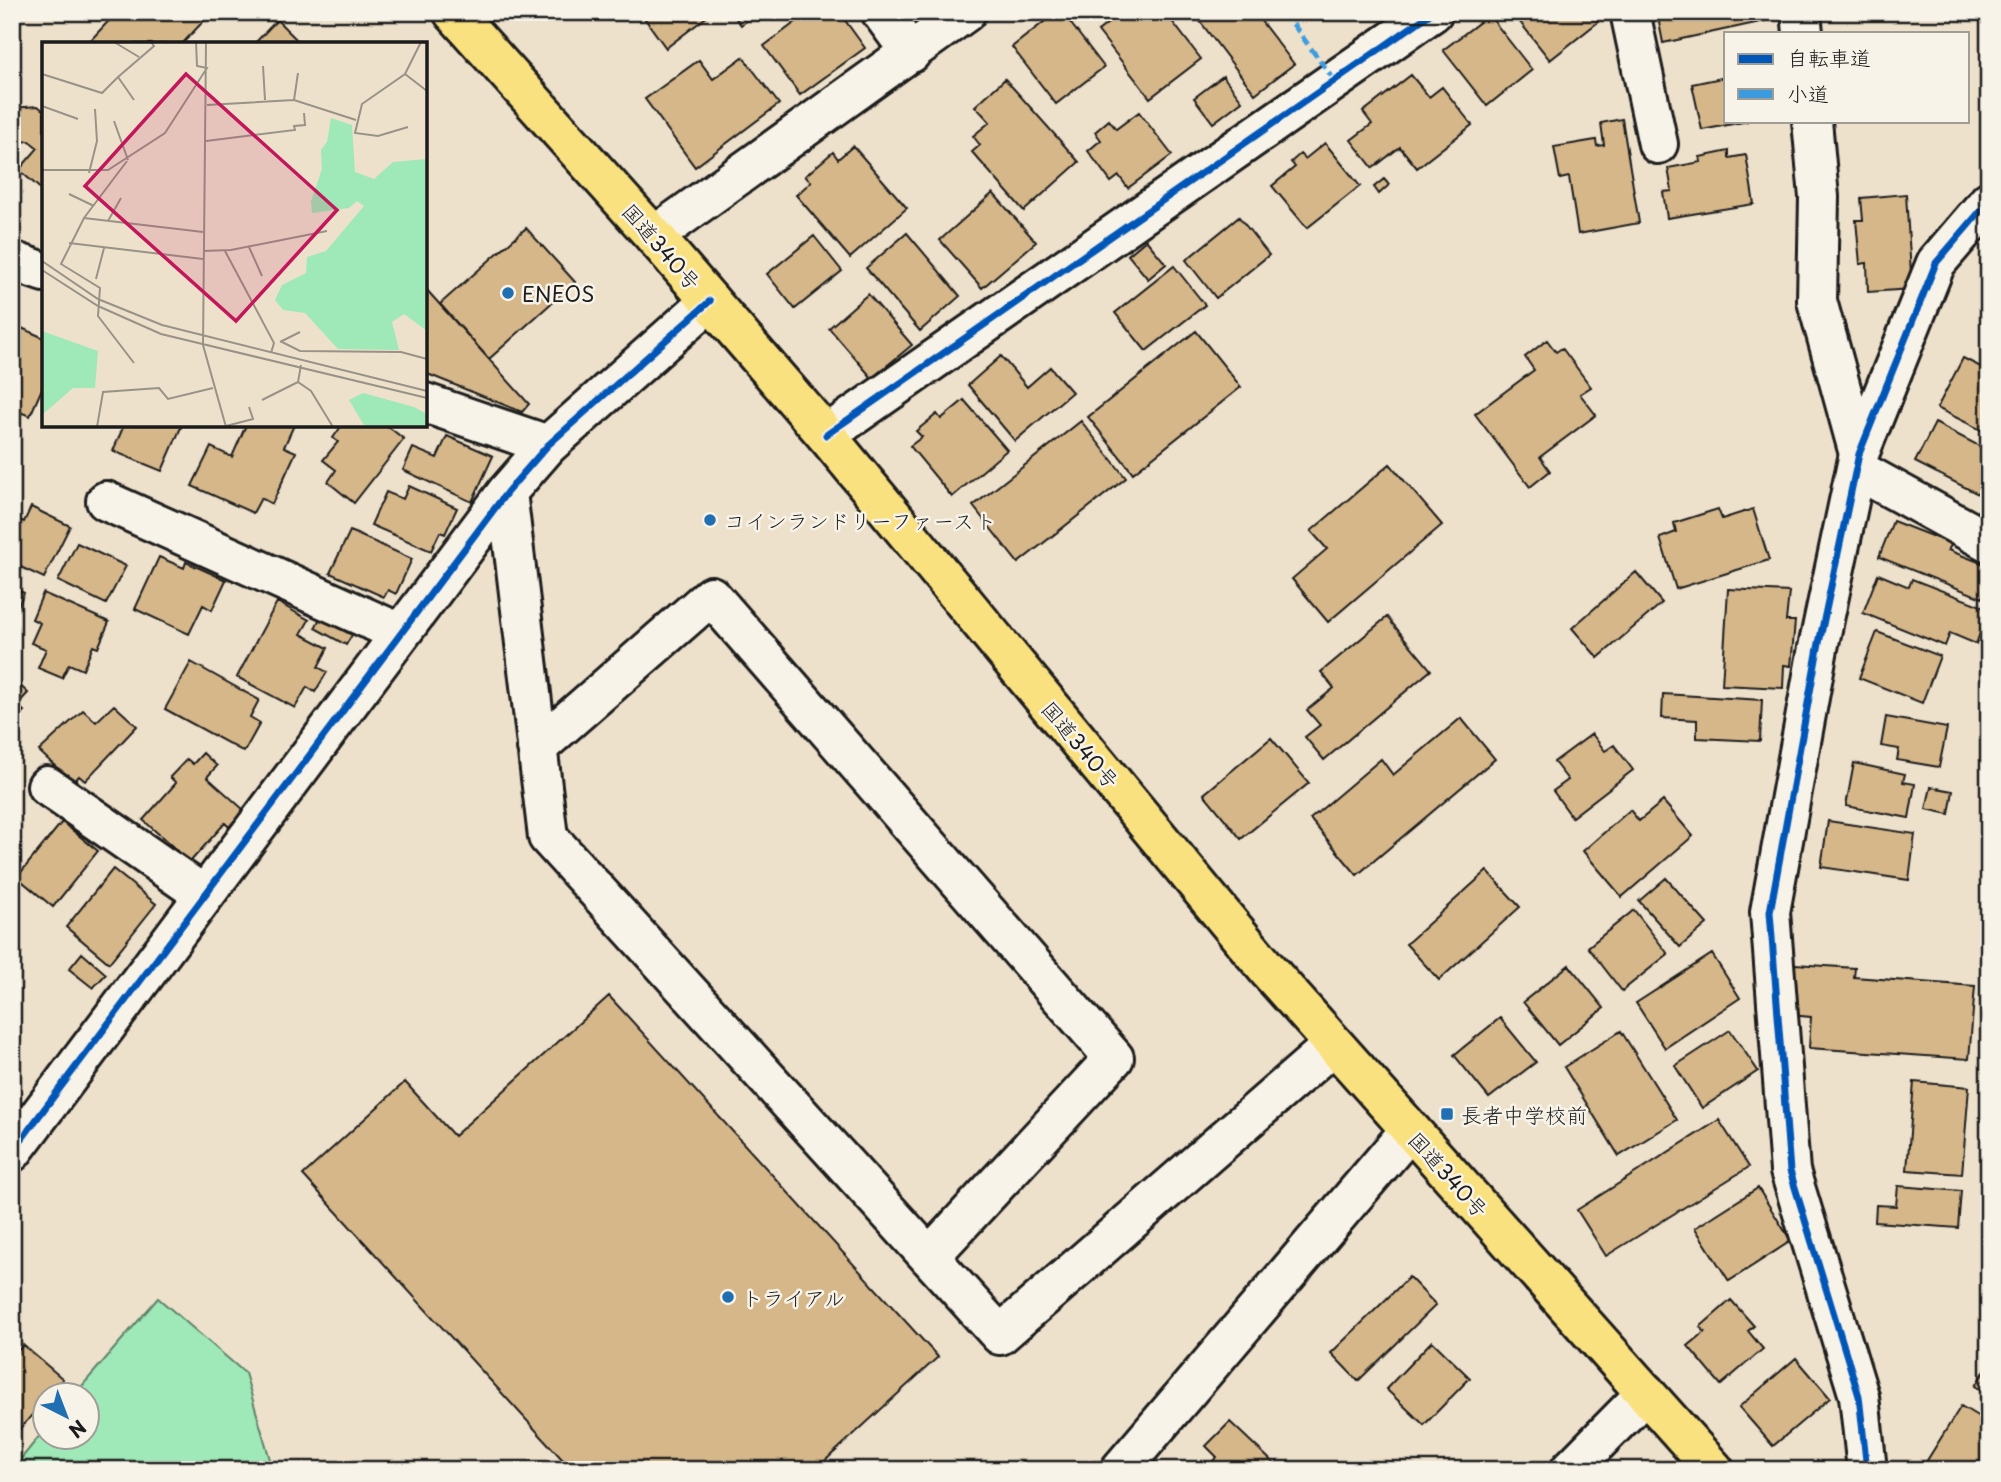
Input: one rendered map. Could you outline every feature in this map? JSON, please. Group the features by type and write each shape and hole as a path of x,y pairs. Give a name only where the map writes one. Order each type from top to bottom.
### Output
{"highway":[{"name":"国道340号","path":"453,12 654,236 826,435 1267,969 1714,1470"}],"street":[{"path":"881,12 911,52"},
{"path":"654,236 966,12"},
{"path":"826,435 1433,12"},
{"path":"1630,12 1658,144"},
{"path":"1801,12 1803,32"},
{"path":"1811,122 1819,197 1817,301 1858,461 1989,542"},
{"path":"1867,1470 1859,1396 1790,1171 1770,912 1818,648 1858,461 1936,263 1989,201"},
{"path":"12,261 42,271"},
{"path":"12,1152 506,492 548,445 710,301"},
{"path":"427,404 548,445"},
{"path":"506,492 548,837 1000,1335 1333,1045"},
{"path":"106,501 400,632"},
{"path":"537,748 711,596 1114,1058 929,1257"},
{"path":"47,786 204,895"},
{"path":"1119,1470 1410,1130"},
{"path":"1570,1470 1646,1393"}],"green space":[{"path":"158,1298 245,1373 273,1470 12,1470 32,1445 32,1450 102,1450 102,1380 87,1380"}],"building":[{"path":"117,12 212,12 184,42 89,42"},
{"path":"640,12 713,12 666,48"},
{"path":"731,12 758,12 758,13 741,25"},
{"path":"809,12 839,12 865,48 800,95 764,46"},
{"path":"1038,12 1062,12 1104,67 1056,104 1012,47 1045,21"},
{"path":"1122,12 1165,12 1201,59 1150,98 1098,31"},
{"path":"1193,12 1254,12 1294,64 1255,94"},
{"path":"1512,12 1591,12 1598,22 1550,60"},
{"path":"1657,12 1763,12 1765,21 1663,43"},
{"path":"1489,15 1532,70 1487,106 1443,50"},
{"path":"277,20 299,42 256,42"},
{"path":"743,57 779,104 695,167 645,99 699,60 713,79"},
{"path":"1411,75 1429,97 1442,87 1472,125 1417,168 1400,147 1373,168 1351,140 1372,124 1363,112"},
{"path":"1223,76 1242,101 1213,123 1194,98"},
{"path":"1724,77 1724,122 1743,122 1702,130 1692,84"},
{"path":"1005,79 1079,162 1024,211 972,152 980,145 973,136 990,122 975,106"},
{"path":"38,106 42,109 42,190 19,170 38,148 29,141 12,143 12,108"},
{"path":"1139,112 1172,155 1128,188 1119,176 1111,182 1088,151 1101,140 1095,132 1109,120 1116,129"},
{"path":"1622,119 1639,223 1578,234 1569,177 1560,179 1554,147 1596,140 1597,146 1604,145 1601,123"},
{"path":"1325,143 1360,186 1307,228 1272,186 1295,167 1291,162 1300,154 1305,159"},
{"path":"853,146 907,208 850,258 796,195 811,182 805,176 833,152 838,159"},
{"path":"1729,151 1729,158 1746,155 1754,204 1667,218 1663,192 1672,191 1668,168 1701,162 1700,157"},
{"path":"1384,179 1389,185 1379,194 1374,187"},
{"path":"993,193 1036,242 982,288 940,240"},
{"path":"1906,194 1912,289 1868,292 1867,263 1860,264 1856,220 1863,220 1861,198"},
{"path":"1239,217 1269,255 1216,298 1186,260"},
{"name":"ENEOS","path":"526,228 575,282 489,359 440,304"},
{"path":"907,233 960,296 920,331 866,268"},
{"path":"814,236 842,271 795,309 767,274"},
{"path":"1146,240 1166,264 1148,279 1128,255"},
{"path":"1174,266 1205,305 1146,351 1115,313"},
{"path":"427,290 529,404 522,412 427,374"},
{"path":"868,294 912,345 872,378 829,328"},
{"path":"17,326 42,337 42,389 30,416 12,409 12,338"},
{"path":"1196,331 1241,387 1133,473 1088,417"},
{"path":"1547,340 1556,352 1562,348 1591,387 1580,394 1596,415 1540,457 1550,471 1530,487 1475,414 1534,370 1525,357"},
{"path":"1001,356 1027,387 1050,367 1072,392 1015,441 968,385"},
{"path":"1963,358 1989,371 1989,434 1937,408"},
{"path":"964,400 1007,450 952,497 910,446 922,437 916,431 937,414 941,419"},
{"path":"1081,421 1126,478 1018,563 973,506"},
{"path":"1935,423 1989,451 1989,477 1980,495 1915,462"},
{"path":"123,427 181,427 162,471 113,451"},
{"path":"245,427 293,427 284,447 296,452 272,504 261,498 253,513 192,486 211,447 232,457"},
{"path":"341,427 389,427 404,439 354,503 328,482 336,470 323,460 338,442 333,438"},
{"path":"447,436 493,456 472,502 403,470 413,448 437,458"},
{"path":"1390,464 1442,525 1328,622 1292,579 1327,549 1311,531"},
{"path":"409,486 457,508 445,534 440,532 431,551 371,525 386,492 403,499"},
{"path":"31,507 70,526 44,578 12,563 12,517 24,522"},
{"path":"1718,509 1722,519 1753,509 1769,560 1676,589 1660,538 1676,532 1674,523"},
{"path":"1893,521 1952,544 1948,550 1989,566 1989,581 1982,598 1879,557"},
{"path":"350,531 412,559 396,594 388,590 384,597 330,573"},
{"path":"77,543 126,566 106,604 58,581"},
{"path":"159,557 184,568 186,562 226,580 212,610 203,605 189,634 135,609"},
{"path":"1636,572 1662,603 1598,658 1572,628"},
{"path":"1878,574 1909,587 1912,579 1989,609 1976,644 1950,633 1945,646 1863,613"},
{"path":"12,587 24,593 12,619"},
{"path":"1728,589 1789,592 1786,621 1795,621 1791,666 1784,665 1783,688 1722,685"},
{"path":"43,593 109,622 98,648 93,646 83,670 69,664 62,678 38,668 46,649 31,643 40,623 32,619"},
{"path":"277,602 309,620 301,634 328,648 318,667 327,672 315,692 307,687 295,708 237,677"},
{"path":"1387,617 1431,670 1324,760 1305,737 1320,725 1307,710 1334,688 1321,672"},
{"path":"320,618 352,635 346,645 315,628"},
{"path":"1877,632 1940,656 1922,703 1859,678"},
{"path":"191,662 259,700 250,717 260,723 244,752 165,709"},
{"path":"12,678 28,693 17,705 24,711 12,723"},
{"path":"1663,694 1762,700 1760,741 1697,738 1697,720 1662,718"},
{"path":"114,705 137,726 85,781 79,776 73,783 39,751 83,710 96,722"},
{"path":"1886,717 1947,728 1939,767 1897,760 1899,749 1881,746"},
{"path":"1461,718 1495,759 1357,875 1310,819 1381,759 1393,775"},
{"path":"1592,734 1605,751 1614,745 1633,770 1572,817 1553,791 1568,780 1554,762"},
{"path":"1271,738 1309,783 1241,839 1204,794"},
{"path":"203,753 217,766 207,777 244,810 229,827 225,823 190,862 143,820 176,783 170,777 187,759 193,764"},
{"path":"1854,763 1905,774 1903,782 1915,784 1909,818 1846,806"},
{"path":"1931,787 1953,791 1949,814 1926,809"},
{"path":"1663,801 1693,836 1622,897 1583,851 1630,810 1639,821"},
{"path":"1828,821 1915,834 1909,880 1821,867"},
{"path":"62,822 98,851 53,907 17,877"},
{"path":"113,869 156,904 109,963 66,927"},
{"path":"1487,871 1520,907 1439,980 1406,944"},
{"path":"1666,878 1707,924 1680,947 1639,901"},
{"path":"1634,910 1668,954 1622,991 1588,947"},
{"path":"82,953 106,974 93,988 69,969"},
{"path":"1712,954 1740,998 1665,1048 1636,1003"},
{"path":"1795,964 1855,968 1854,977 1975,986 1969,1059 1809,1048 1811,1017 1790,1015"},
{"path":"1569,965 1604,1008 1558,1045 1523,1002"},
{"path":"609,996 938,1357 815,1470 572,1470 303,1175 405,1082 454,1136"},
{"path":"1500,1018 1536,1062 1489,1098 1454,1055"},
{"path":"1730,1030 1758,1071 1702,1108 1675,1066"},
{"path":"1621,1031 1677,1120 1619,1156 1564,1067"},
{"path":"1914,1082 1969,1087 1962,1174 1907,1170"},
{"path":"1719,1120 1749,1167 1606,1256 1577,1210"},
{"path":"1898,1186 1961,1191 1958,1228 1875,1222 1876,1205 1896,1206"},
{"path":"1758,1188 1791,1241 1729,1281 1695,1228"},
{"path":"1409,1277 1436,1305 1358,1381 1331,1353"},
{"path":"1731,1300 1754,1326 1748,1331 1763,1349 1721,1385 1688,1346 1705,1332 1700,1327"},
{"path":"1432,1341 1470,1378 1424,1425 1386,1389"},
{"path":"23,1345 63,1379 32,1380 32,1415 12,1438 12,1357"},
{"path":"1796,1358 1830,1398 1773,1446 1739,1407"},
{"path":"1989,1364 1989,1395 1975,1386"},
{"path":"1961,1406 1989,1423 1989,1470 1921,1470"},
{"path":"1230,1422 1281,1470 1204,1470 1217,1457 1206,1446"}],"marked path":[{"path":"1284,12 1335,81"}],"cycle path":[{"path":"826,435 1433,12"},
{"path":"1867,1470 1859,1396 1790,1171 1770,912 1818,648 1859,454 1936,263 1989,201"},
{"path":"12,1152 507,492 548,445 710,301"}],"place":[{"name":"ENEOS","path":"508,293"},
{"name":"コインランドリーファースト","path":"710,520"},
{"name":"長者中学校前","path":"1447,1114"},
{"name":"トライアル","path":"728,1297"}]}
